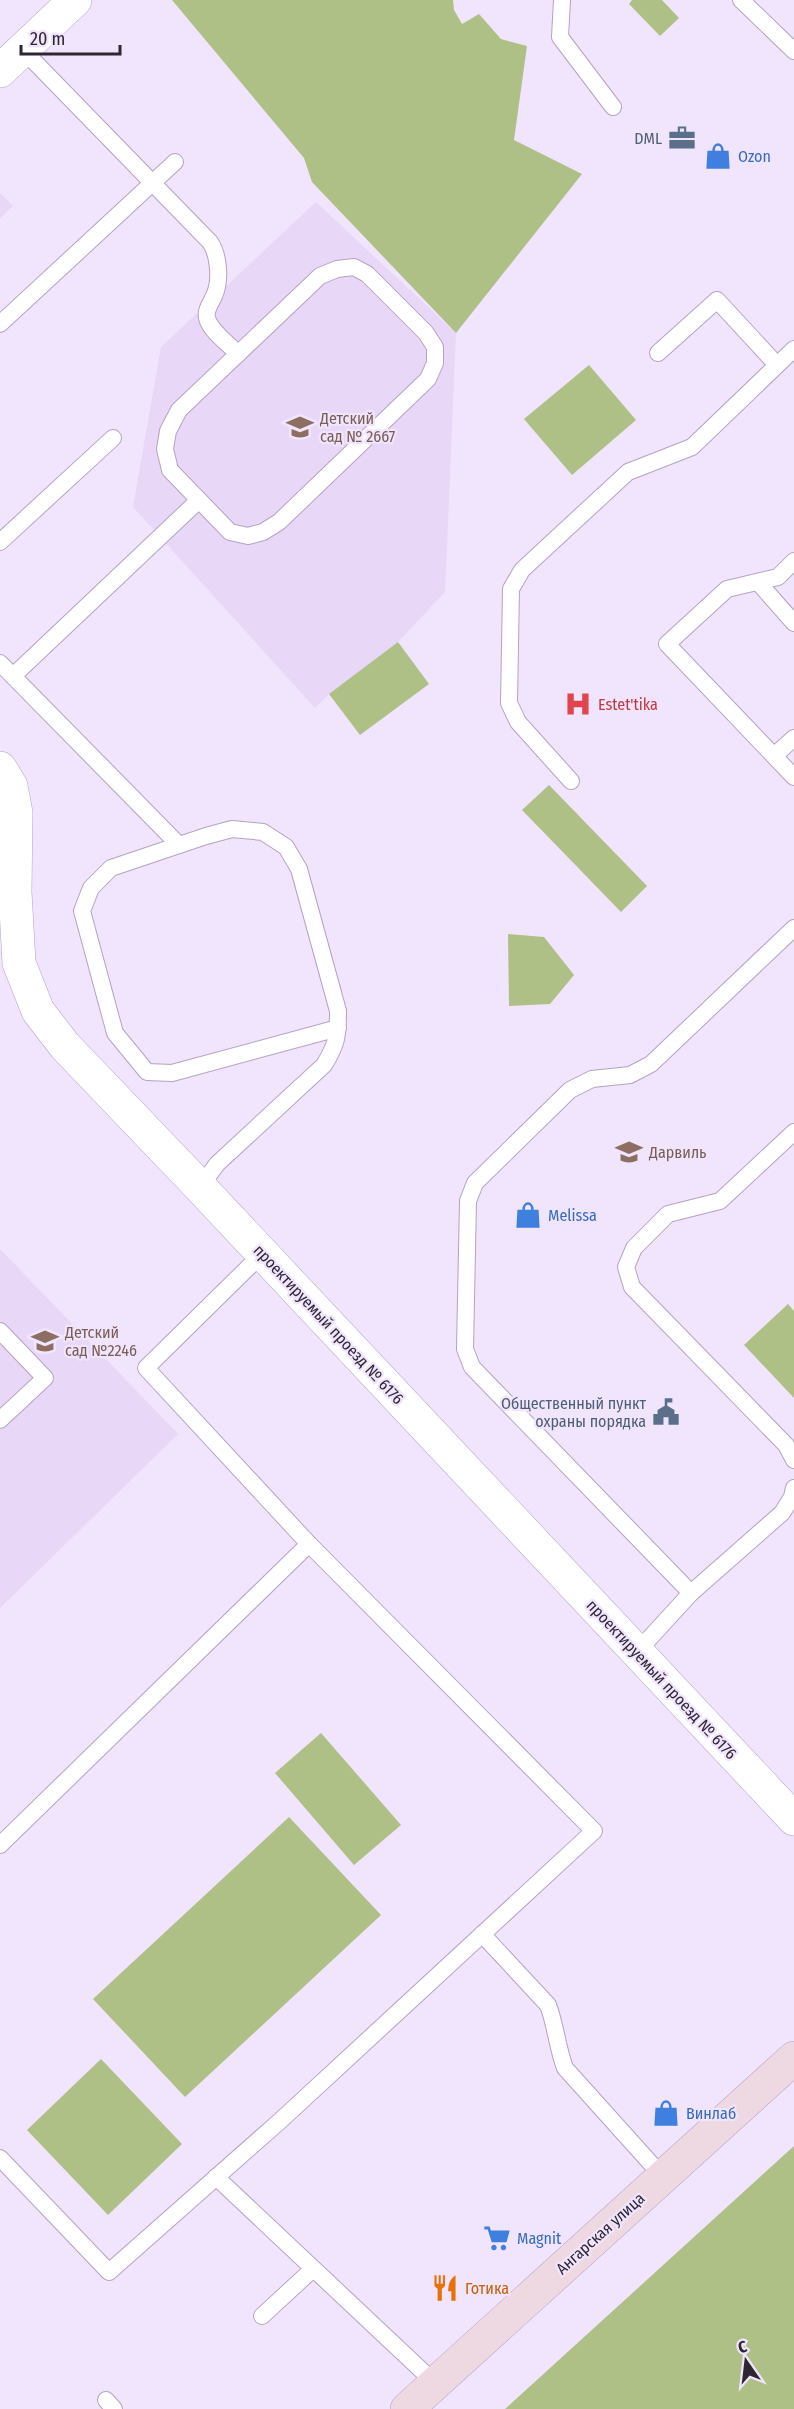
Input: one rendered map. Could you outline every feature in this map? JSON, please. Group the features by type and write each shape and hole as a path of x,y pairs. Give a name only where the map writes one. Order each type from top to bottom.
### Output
{"street":[{"path":"12,60 75,0"},
{"name":"проектируемый проезд № 6176","path":"0,768 11,786 16,813 15,892 19,963 38,1011 82,1066 263,1253 794,1819"},
{"name":"Ангарская улица","path":"407,2409 794,2058"}],"lane":[{"path":"562,0 560,37 613,107"},
{"path":"741,0 794,51"},
{"path":"12,60 152,182 210,242 216,251 219,263 215,295 209,303 207,319 238,354"},
{"path":"0,324 175,162"},
{"path":"354,267 367,274 426,333 435,347 435,363 428,379 279,522 263,532 249,536 230,532 199,500 170,470 165,449 168,430 179,410 320,276 337,269 354,267"},
{"path":"658,353 717,300 777,365"},
{"path":"572,781 518,722 509,703 511,589 522,570 628,472 692,447 794,349"},
{"path":"0,542 113,438"},
{"path":"13,676 199,500"},
{"path":"794,561 778,577 727,590 667,644 794,777"},
{"path":"758,582 794,623"},
{"path":"0,663 179,845"},
{"path":"774,756 794,738"},
{"path":"200,1187 217,1164 324,1065 335,1047 338,1029 338,1011 299,869 285,848 262,832 232,829 111,868 91,888 82,911 115,1033 147,1072 172,1073 338,1029"},
{"path":"691,1593 472,1367 465,1349 468,1201 475,1184 570,1090 592,1079 630,1075 651,1064 794,928"},
{"path":"794,1132 720,1201 668,1214 634,1248 626,1267 632,1287 786,1445 794,1460"},
{"path":"0,2158 110,2272 594,1831 309,1544 146,1368 263,1253"},
{"path":"0,1331 45,1377 0,1420"},
{"path":"636,1653 691,1593 782,1513 792,1497 794,1488"},
{"path":"0,1845 309,1544"},
{"path":"482,1934 548,2005 554,2019 560,2055 565,2068 663,2177"},
{"path":"216,2177 435,2383"},
{"path":"262,2316 313,2269"}],"shaded area":[{"path":"0,193 13,206 0,218"},
{"name":"Детский сад № 2667","path":"316,202 456,333 445,592 398,642 329,694 315,708 133,507 161,347"},
{"name":"Детский сад №2246","path":"0,1249 178,1434 0,1608"}],"green space":[{"path":"172,0 453,0 454,10 462,24 479,14 501,39 527,46 514,140 582,174 456,333 312,182 304,158"},
{"path":"632,0 662,0 679,18 660,36 629,4"},
{"path":"589,365 636,420 572,475 524,419"},
{"path":"398,642 429,684 360,735 329,694"},
{"path":"549,785 647,886 621,912 522,810"},
{"path":"508,934 544,937 574,975 550,1004 509,1006"},
{"path":"788,1304 794,1311 794,1398 744,1345"},
{"path":"321,1733 401,1825 354,1865 275,1773"},
{"path":"289,1817 381,1915 185,2097 93,1999"},
{"path":"101,2059 182,2144 108,2215 27,2130"},
{"path":"794,2146 794,2409 505,2409"}],"place":[{"name":"DML","path":"682,138"},
{"name":"Ozon","path":"718,156"},
{"name":"Детский сад № 2667","path":"300,427"},
{"name":"Estet'tika","path":"578,704"},
{"name":"Дарвиль","path":"629,1152"},
{"name":"Melissa","path":"528,1215"},
{"name":"Детский сад №2246","path":"45,1341"},
{"name":"Общественный пункт охраны порядка","path":"666,1412"},
{"name":"Винлаб","path":"666,2113"},
{"name":"Magnit","path":"497,2238"},
{"name":"Готика","path":"445,2288"}]}
